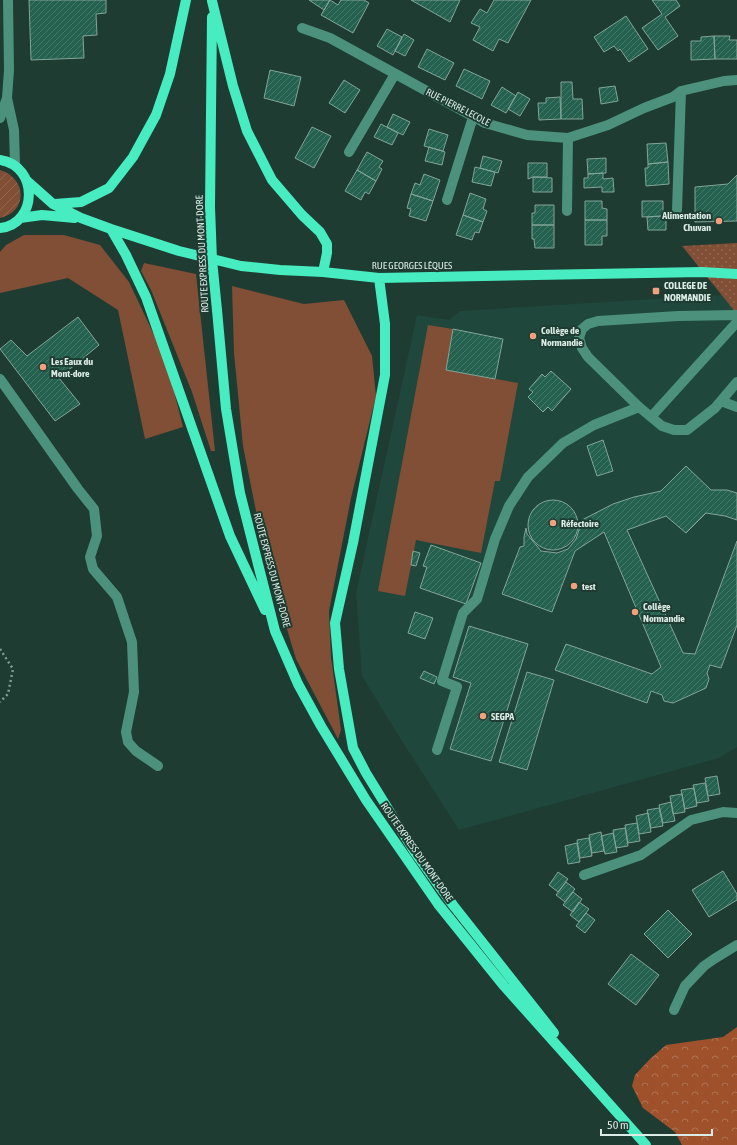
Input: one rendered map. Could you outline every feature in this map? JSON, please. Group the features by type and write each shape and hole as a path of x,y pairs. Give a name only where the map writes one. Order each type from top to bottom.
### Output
{"main road":[{"path":"53,204 81,202 109,188 133,156 156,115 170,74 186,0"},
{"path":"212,0 233,86 247,131 272,180 302,215 320,232 327,244 327,254 323,272"},
{"name":"ROUTE EXPRESS DU MONT-DORE","path":"212,0 210,207 216,310 226,409 240,493 275,631 298,684 325,733 366,800 438,904 504,986 646,1145"},
{"path":"0,160 15,165"},
{"name":"RUE GEORGES LÈQUES","path":"15,165 26,180 53,204 81,218 179,251 241,266 379,278 702,272 737,274"},
{"path":"20,218 26,210 29,200 29,190 26,180"},
{"name":"RUE GEORGES LÈQUES","path":"0,228 12,224 20,218 42,215 81,218"},
{"path":"111,229 126,255 146,297 230,536 275,631"},
{"name":"RUE GEORGES LÈQUES","path":"702,272 737,267"},
{"path":"379,278 385,324 385,375 353,544 335,623 339,669 353,748 366,773 414,851 453,905 607,1101"}],"street":[{"path":"0,118 7,98 9,70 8,0"},
{"name":"RUE PIERRE LECOLE","path":"302,28 330,38 485,123 527,135 568,138 608,125 644,108 673,97 681,91 724,81 737,80"},
{"path":"349,152 395,74"},
{"path":"678,210 681,91"},
{"path":"7,98 14,130 15,165"},
{"path":"447,200 473,117"},
{"path":"567,211 568,138"},
{"path":"737,315 671,316 598,321 588,324 582,329 579,338 582,348 588,357 651,417 662,426 674,430 687,430 715,408 737,382"},
{"path":"651,417 737,322"},
{"path":"0,379 94,510 97,536 90,557 93,569 117,597 132,642 134,692 126,732 128,742 136,751 158,766"},
{"path":"720,401 737,407"},
{"path":"437,750 457,687 442,681 463,613 477,599 495,539 509,506 528,477 563,443 594,425 639,406"},
{"path":"584,875 641,855 691,820 723,812 737,813"},
{"path":"674,1010 685,986 704,966 737,945"}],"path":[{"path":"0,649 13,669 8,694 0,702"}],"shaded area":[{"path":"0,170 9,174 15,180 21,195 16,209 9,215 0,218"},
{"path":"24,235 64,235 100,245 129,282 156,339 172,383 183,427 145,439 118,310 68,278 0,293 0,252 6,245"},
{"path":"737,243 737,314 682,246"},
{"path":"144,263 196,274 215,451 211,451 192,392 151,290 141,271"},
{"path":"232,286 304,304 344,300 372,356 376,396 351,498 329,611 331,657 341,730 338,739 296,659 265,556 243,446 234,353"},
{"name":"Collège de Normandie","path":"737,294 737,747 719,758 459,830 362,676 356,593 417,315 449,320 460,311"},
{"path":"428,325 453,329 446,370 518,383 500,481 495,481 481,553 416,540 405,596 378,591"}],"green space":[{"path":"737,1027 737,1145 682,1145 675,1132 643,1108 632,1086 635,1075 666,1045 723,1037"}],"building":[{"path":"29,0 106,0 106,13 96,14 97,35 83,36 84,58 31,60"},
{"path":"309,0 330,0 324,10"},
{"path":"330,0 338,5 341,0 364,0 369,3 353,33 321,15"},
{"path":"411,0 460,0 450,22"},
{"path":"494,0 531,0 508,43 499,39 493,51 473,40 480,27 471,23 480,9 487,13"},
{"path":"652,0 676,0 680,6 665,17 678,36 658,50 642,28 662,14"},
{"path":"626,16 648,49 629,62 620,49 618,51 614,46 604,52 594,37"},
{"path":"387,29 402,37 393,55 377,46"},
{"path":"404,34 414,40 405,56 395,51"},
{"path":"714,36 730,36 729,40 737,40 737,59 715,59"},
{"path":"714,36 715,59 691,60 691,41 701,41 701,37"},
{"path":"427,49 454,63 445,80 418,67"},
{"path":"464,69 490,81 482,99 456,86"},
{"path":"270,70 301,77 294,106 264,98"},
{"path":"344,80 360,90 345,113 329,103"},
{"path":"561,82 572,82 573,99 582,99 583,119 561,119"},
{"path":"615,86 618,101 601,104 599,88"},
{"path":"502,87 516,96 506,113 491,105"},
{"path":"518,92 530,99 520,116 508,109"},
{"path":"560,97 561,119 539,120 538,103 546,103 546,98"},
{"path":"393,114 410,122 403,135 387,127"},
{"path":"381,124 398,133 392,145 374,137"},
{"path":"312,127 331,136 314,168 295,158"},
{"path":"429,129 448,135 443,151 424,146"},
{"path":"666,143 668,162 648,164 647,144"},
{"path":"429,147 445,152 442,165 425,161"},
{"path":"367,152 383,161 379,167 382,169 376,181 357,170"},
{"path":"483,156 502,161 498,173 480,168"},
{"path":"606,158 606,173 588,174 587,159"},
{"path":"668,162 669,184 646,186 645,168 648,168 648,164"},
{"path":"528,163 547,163 547,177 533,177 528,179"},
{"path":"475,167 495,172 491,186 472,182"},
{"path":"357,170 376,181 369,194 365,192 361,200 345,191"},
{"path":"603,173 603,179 613,178 614,192 602,192 602,187 584,188 584,178 588,178 588,174"},
{"path":"424,174 440,180 433,201 411,194 415,183 420,185"},
{"path":"737,175 737,221 695,222 695,187 728,184"},
{"path":"533,177 552,178 552,192 533,192"},
{"path":"470,193 486,199 483,209 487,211 483,222 463,215"},
{"path":"411,194 433,201 426,221 409,216 411,209 407,208"},
{"path":"585,201 602,201 602,208 607,209 607,220 585,220"},
{"path":"642,201 663,201 663,216 642,217"},
{"path":"535,205 554,205 554,225 532,225 532,213 535,213"},
{"path":"463,215 483,222 479,233 475,232 472,240 456,235"},
{"path":"666,216 666,230 648,230 647,217"},
{"path":"585,220 607,220 607,236 602,236 602,245 585,245"},
{"path":"532,225 554,225 554,248 535,248 534,239 532,239"},
{"name":"Les Eaux du Mont-dore","path":"78,317 99,345 59,378 80,404 55,421 0,349 11,340 27,356"},
{"path":"453,329 503,339 495,379 446,370"},
{"path":"551,371 571,389 552,411 548,407 543,412 528,397 533,392 529,389 542,374 545,377"},
{"path":"603,440 613,471 597,476 587,446"},
{"path":"686,466 711,490 727,490 737,493 737,520 725,516 706,513 686,533 666,516 627,530 683,653 695,654 737,541 737,625 721,668 710,665 707,673 709,679 706,688 673,703 664,701 662,695 651,691 647,703 555,670 566,644 652,674 661,667 604,532 575,551 552,612 502,594 520,547 524,546 526,528 527,534 541,551 557,553 568,549 576,539 580,521 613,504 634,497 661,491"},
{"name":"Réfectoire","path":"548,500 558,500 571,507 578,520 578,530 571,543 558,550 548,550 539,546 532,539 528,530 528,520 532,511 539,504"},
{"path":"431,545 481,563 466,604 420,588 427,567 423,566"},
{"path":"413,551 420,553 416,566 411,565"},
{"path":"415,612 433,618 425,639 408,633"},
{"name":"SEGPA","path":"469,626 528,644 491,761 450,749 471,683 453,677"},
{"path":"424,671 437,677 434,684 420,678"},
{"path":"527,672 554,680 527,770 499,762"},
{"path":"717,776 720,794 708,796 705,778"},
{"path":"705,783 709,801 697,803 693,785"},
{"path":"694,788 697,806 685,809 681,790"},
{"path":"682,794 685,812 673,814 670,796"},
{"path":"671,802 675,821 663,823 659,805"},
{"path":"659,808 663,826 651,828 647,810"},
{"path":"648,813 651,832 639,834 636,816"},
{"path":"637,823 640,841 628,843 625,825"},
{"path":"625,828 628,846 616,848 613,830"},
{"path":"601,832 604,851 592,853 589,835"},
{"path":"613,833 617,852 605,854 601,836"},
{"path":"589,838 592,856 580,858 577,840"},
{"path":"577,843 580,862 568,864 565,846"},
{"path":"723,871 737,894 737,900 709,917 692,890"},
{"path":"558,872 568,879 558,892 549,885"},
{"path":"566,882 575,889 565,902 556,895"},
{"path":"573,892 582,899 573,912 563,905"},
{"path":"579,902 589,909 579,922 570,915"},
{"path":"668,910 692,934 668,958 644,934"},
{"path":"586,913 595,920 585,933 576,926"},
{"path":"631,954 659,975 636,1005 608,984"}],"place":[{"name":"Alimentation Chuvan","path":"719,221"},
{"name":"COLLEGE DE NORMANDIE","path":"656,291"},
{"name":"Collège de Normandie","path":"533,336"},
{"name":"Les Eaux du Mont-dore","path":"43,367"},
{"name":"Réfectoire","path":"553,523"},
{"name":"test","path":"574,586"},
{"name":"Collège Normandie","path":"635,612"},
{"name":"SEGPA","path":"483,716"}]}
